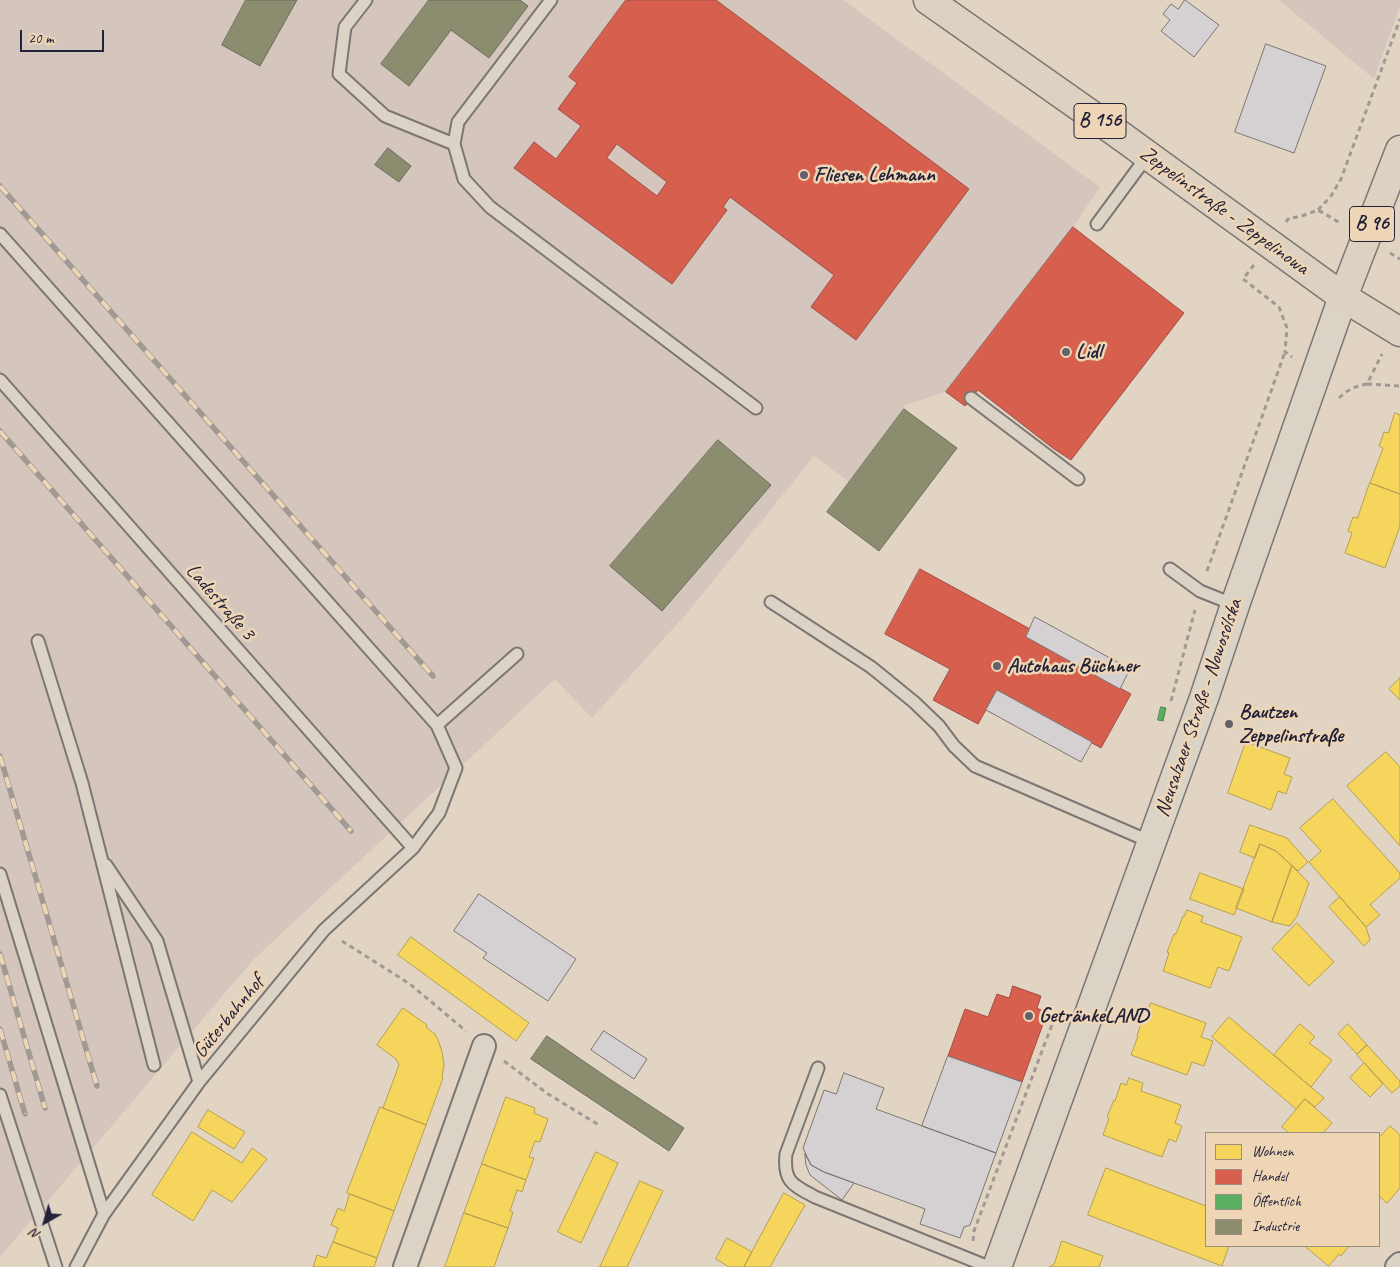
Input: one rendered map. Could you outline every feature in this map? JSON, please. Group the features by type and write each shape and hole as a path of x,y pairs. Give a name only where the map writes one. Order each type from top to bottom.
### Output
{"main road":[{"name":"Zeppelinstraße - Zeppelinowa","path":"928,0 1343,297 1398,330"},
{"name":"Neusalzaer Straße - Nowosólska","path":"997,1267 1204,698 1343,297 1400,150"}],"street":[{"path":"405,1267 484,1046"},
{"path":"1397,1267 1400,1264"}],"lane":[{"path":"366,0 345,27 339,74 385,116 454,144"},
{"path":"551,0 458,122 454,144 464,180 490,207 756,408"},
{"path":"1097,224 1148,156"},
{"name":"Güterbahnhof","path":"0,234 437,725 456,768 439,813 413,848 324,930 199,1082 104,1214 76,1267"},
{"name":"Ladestraße 3","path":"0,380 413,848"},
{"path":"971,398 1078,479"},
{"path":"1170,569 1200,591 1235,605"},
{"path":"771,602 871,667 933,720 954,746 975,766 1151,842"},
{"path":"38,641 82,783 154,1065"},
{"path":"437,725 517,654"},
{"path":"102,858 157,942 199,1082"},
{"path":"0,874 104,1214"},
{"path":"818,1068 786,1154 785,1167 788,1178 798,1188 814,1197 988,1267"},
{"path":"0,1095 56,1267"}],"path":[{"path":"1318,210 1331,196 1340,179 1400,19"},
{"path":"1367,384 1398,330"},
{"path":"1345,392 1356,386 1367,384 1400,386"},
{"path":"324,930 410,984 484,1046 548,1094 599,1125"}],"shaded area":[{"path":"0,0 843,0 1100,187 1073,227 946,392 905,405 849,482 814,456 688,612 592,718 555,679 253,960 0,1257"},
{"path":"1279,0 1400,0 1400,6 1374,79"}],"building: Wohnen":[{"path":"1395,413 1400,415 1400,494 1370,483 1383,448 1379,446 1384,432 1388,433"},
{"path":"1370,483 1400,494 1400,526 1385,568 1345,553 1352,533 1348,531 1353,517 1357,518"},
{"path":"1400,678 1400,700 1389,689"},
{"path":"1246,742 1290,758 1284,774 1292,777 1286,794 1278,791 1271,810 1228,793"},
{"path":"1386,752 1400,767 1400,846 1347,786"},
{"path":"1333,799 1400,873 1400,878 1370,905 1380,915 1366,927 1309,862 1321,851 1300,828"},
{"path":"1250,825 1287,838 1308,862 1298,871 1276,851 1260,844 1255,858 1240,852"},
{"path":"1260,844 1276,851 1292,866 1272,922 1236,908"},
{"path":"1292,866 1309,883 1297,916 1290,926 1272,922"},
{"path":"1200,873 1244,889 1234,915 1190,899"},
{"path":"1340,897 1366,927 1370,940 1364,946 1329,907"},
{"path":"1187,910 1203,916 1201,922 1242,937 1229,971 1218,967 1210,988 1163,971 1169,953 1167,952 1174,934 1176,934"},
{"path":"1297,923 1334,962 1309,986 1272,949"},
{"path":"411,937 529,1023 516,1041 398,955"},
{"path":"1151,1003 1206,1023 1201,1037 1213,1041 1204,1066 1192,1062 1187,1075 1131,1055 1142,1020 1144,1021"},
{"path":"403,1008 427,1025 426,1027 435,1034 442,1051 443,1078 426,1125 383,1108 399,1065 396,1059 377,1045"},
{"path":"1229,1017 1324,1098 1315,1107 1305,1099 1296,1109 1212,1037"},
{"path":"1300,1024 1315,1037 1309,1043 1332,1060 1311,1087 1274,1055"},
{"path":"1348,1024 1367,1045 1357,1054 1338,1034"},
{"path":"1367,1045 1400,1081 1400,1086 1392,1093 1357,1055"},
{"path":"1364,1063 1383,1084 1370,1097 1350,1078"},
{"path":"1129,1078 1143,1083 1141,1091 1181,1105 1175,1123 1182,1126 1176,1142 1169,1139 1162,1157 1103,1135 1109,1118 1107,1117 1121,1083 1126,1085"},
{"path":"506,1097 535,1108 534,1113 548,1119 540,1142 535,1141 529,1157 534,1158 526,1180 482,1164"},
{"path":"1305,1099 1332,1123 1324,1132 1288,1132 1282,1127"},
{"path":"380,1107 426,1125 394,1211 347,1193"},
{"path":"208,1110 245,1132 234,1149 198,1127"},
{"path":"1390,1126 1400,1135 1400,1188 1387,1203 1380,1197 1380,1136"},
{"path":"192,1132 242,1163 252,1148 267,1159 232,1202 212,1190 193,1221 152,1195"},
{"path":"596,1152 618,1163 581,1243 558,1232"},
{"path":"482,1164 526,1180 522,1192 517,1190 510,1211 513,1212 508,1228 464,1213"},
{"path":"1106,1168 1205,1206 1205,1247 1229,1247 1222,1266 1088,1215"},
{"path":"640,1181 663,1191 627,1267 600,1267"},
{"path":"784,1193 805,1205 770,1267 744,1267"},
{"path":"350,1194 394,1211 377,1258 333,1242 338,1228 331,1225 338,1208 344,1211"},
{"path":"464,1213 508,1228 494,1267 445,1267"},
{"path":"727,1238 752,1252 744,1267 729,1267 716,1259"},
{"path":"1062,1241 1103,1256 1099,1267 1049,1267 1054,1264"},
{"path":"333,1242 377,1258 374,1267 313,1267 317,1255 326,1258"},
{"path":"1306,1247 1348,1247 1329,1266"}],"building: Handel":[{"name":"Fliesen Lehmann","path":"626,0 716,0 969,189 856,340 811,307 834,275 730,197 723,207 727,210 672,284 514,168 534,142 556,159 581,126 558,109 577,83 569,77","holes":["617,144 667,182 657,196 607,158"]},
{"name":"Lidl","path":"1073,227 1184,313 1071,460 978,390 965,406 946,392"},
{"path":"920,569 1030,629 1026,637 1131,694 1101,748 997,690 978,724 933,700 950,669 885,634"},
{"path":"1013,986 1041,996 1037,1008 1047,1013 1022,1082 948,1056 965,1009 988,1017 997,994 1009,998"}],"building: Öffentlich":[{"path":"1161,707 1166,708 1163,721 1158,720"}],"building: Industrie":[{"path":"246,0 297,0 260,66 222,45"},
{"path":"429,0 520,0 528,6 489,58 451,30 409,86 381,64"},
{"path":"388,148 411,166 399,182 375,165"},
{"path":"904,409 957,448 879,551 827,512"},
{"path":"718,440 771,485 662,611 610,566"},
{"path":"547,1036 684,1128 669,1151 531,1059"}],"building: Sonstige":[{"path":"1185,0 1219,25 1194,57 1161,31 1170,20 1163,14 1171,4 1178,9"},
{"path":"1266,44 1326,66 1294,153 1235,132"},
{"path":"1035,617 1130,669 1120,689 1026,637"},
{"path":"997,690 1092,742 1081,762 986,710"},
{"path":"479,894 576,959 548,1001 483,958 487,953 454,931"},
{"path":"604,1031 647,1059 634,1079 591,1050"},
{"path":"948,1056 1022,1082 996,1153 922,1126"},
{"path":"844,1073 884,1088 876,1109 996,1153 970,1225 964,1227 960,1238 920,1224 925,1209 824,1172 811,1165 803,1148 824,1090 836,1094"},
{"path":"805,1154 811,1165 854,1183 842,1200 810,1175 806,1165"}],"railway":[{"path":"0,186 433,676"},
{"path":"0,431 351,831"},
{"path":"0,756 97,1086"},
{"path":"0,954 45,1108"},
{"path":"0,1029 25,1114"}],"place":[{"name":"Fliesen Lehmann","path":"804,175"},
{"name":"Lidl","path":"1066,352"},
{"name":"Autohaus Büchner","path":"997,666"},
{"name":"Bautzen Zeppelinstraße","path":"1229,724"},
{"name":"GetränkeLAND","path":"1029,1016"}]}
